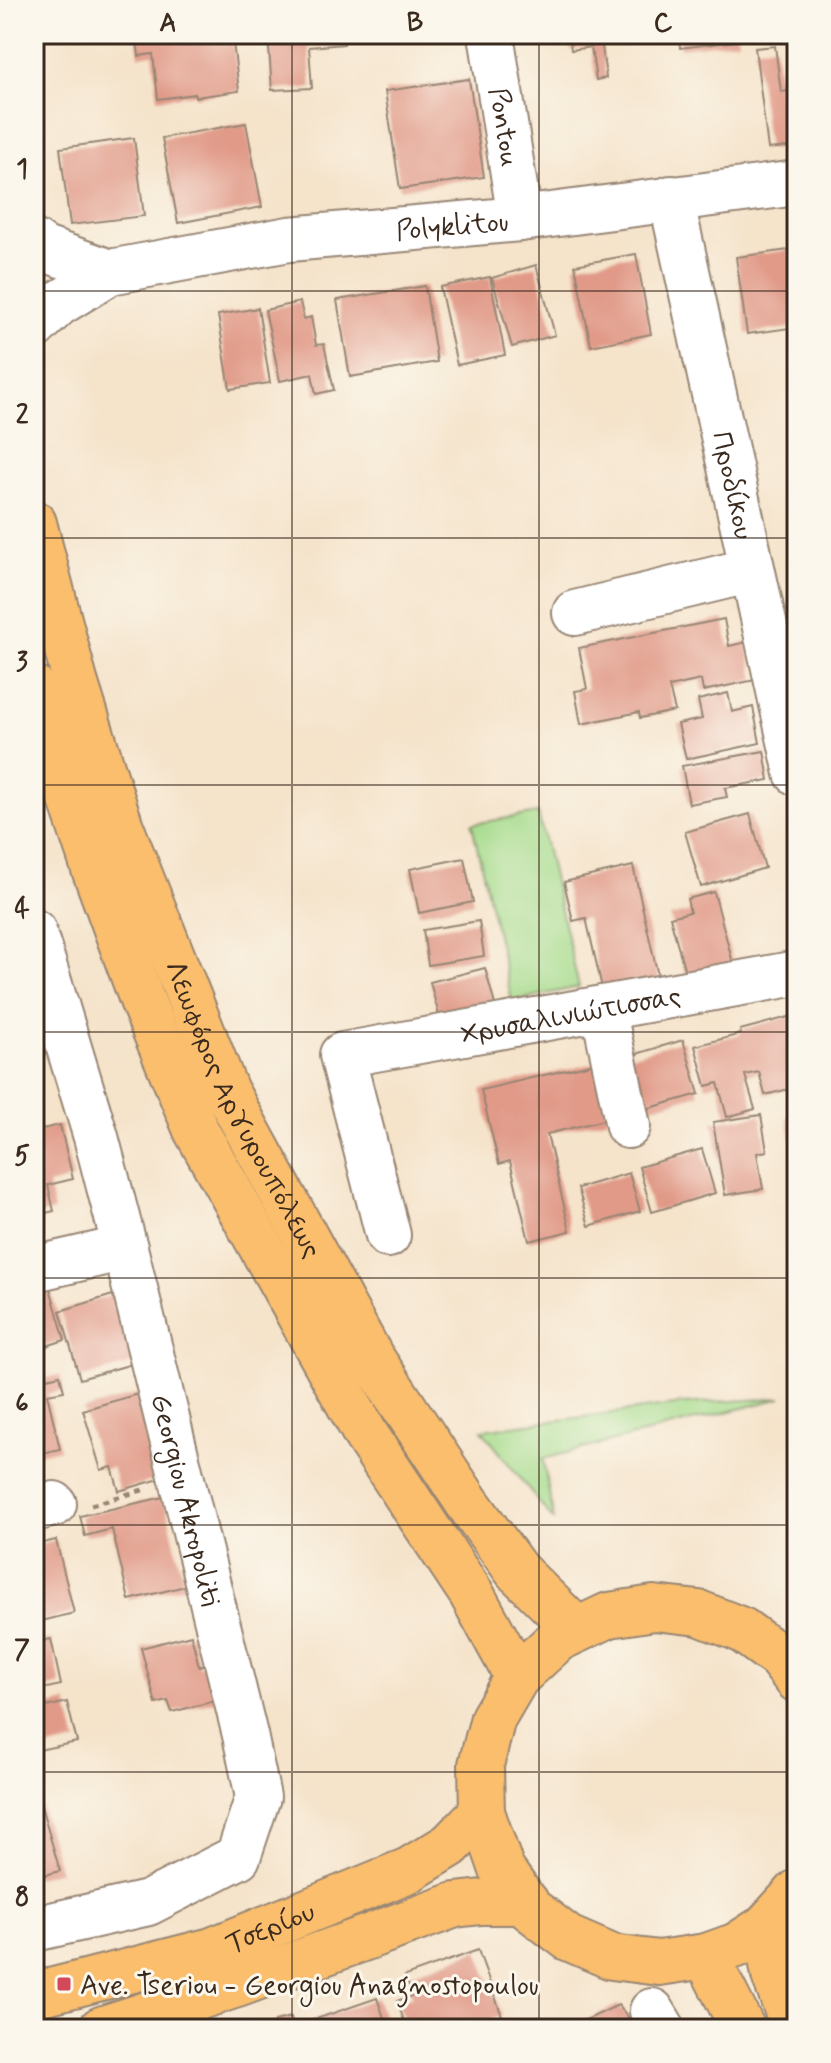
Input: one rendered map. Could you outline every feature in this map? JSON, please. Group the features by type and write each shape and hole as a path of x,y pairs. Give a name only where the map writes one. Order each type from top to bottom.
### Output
{"main road":[{"name":"Λεωφόρος Αργυρουπόλεως","path":"34,523 75,681 121,827 226,1091 371,1357 467,1502 517,1571 577,1630"},
{"name":"Λεωφόρος Αργυρουπόλεως","path":"34,688 142,1000 196,1130 366,1435 471,1593 517,1677"},
{"path":"797,1680 779,1657 742,1630 699,1613 654,1608 609,1615 558,1639 517,1677 493,1718 481,1765 482,1812 502,1870 530,1909 568,1938 612,1957 659,1963 706,1956 737,1945 765,1927 797,1892"},
{"name":"Τσερίου","path":"34,1995 212,1950 409,1870 450,1845 482,1812"},
{"name":"Τσερίου","path":"101,2029 237,1985 455,1905 526,1902"},
{"path":"765,1927 774,1975 794,2029"},
{"path":"706,1956 743,2029"}],"street":[{"name":"Pontou","path":"491,34 520,219"},
{"name":"Polyklitou","path":"110,272 289,239 520,219 797,183"},
{"name":"Προδίκου","path":"671,198 797,773"},
{"path":"34,242 44,249 110,272"},
{"path":"34,327 58,304 110,272"},
{"path":"575,613 752,570"},
{"name":"Georgiou Akropoliti","path":"34,932 96,1137 125,1248 258,1797 238,1857 148,1903 34,1929"},
{"name":"Χρυσαλινιώτισσας","path":"388,1235 342,1055 797,973"},
{"path":"603,1008 628,1126"},
{"path":"34,1269 125,1248"}],"path":[{"path":"44,1506 72,1511 182,1478"}],"green space":[{"path":"538,813 579,987 512,1001 472,824"},
{"path":"782,1398 543,1459 554,1521 482,1430 683,1404"}],"building":[{"path":"136,34 232,34 239,91 158,99 153,54 139,56"},
{"path":"268,34 344,34 344,44 309,47 312,88 272,90"},
{"path":"569,34 620,34 601,38 606,78 596,80 591,47 571,50"},
{"path":"679,34 737,34 738,41 680,48"},
{"path":"775,46 781,92 797,90 797,146 768,149 755,48"},
{"path":"469,79 484,177 400,189 385,91"},
{"path":"246,123 262,207 178,223 162,138"},
{"path":"134,138 144,216 70,225 60,148"},
{"path":"797,249 797,327 747,334 736,257"},
{"path":"636,254 651,334 591,346 575,265"},
{"path":"536,265 555,335 512,347 492,278"},
{"path":"490,277 505,355 457,365 440,287"},
{"path":"425,286 437,362 350,377 337,300"},
{"path":"300,302 304,319 311,317 316,345 324,344 334,390 316,394 312,374 280,381 265,310"},
{"path":"258,308 270,383 230,389 218,315"},
{"path":"724,619 729,646 747,642 755,680 703,691 701,680 669,687 675,711 640,718 639,712 581,724 575,691 587,689 579,648"},
{"path":"728,693 732,712 753,707 760,743 686,759 678,724 702,719 698,700"},
{"path":"764,751 769,780 725,788 727,797 689,804 682,766"},
{"path":"750,814 765,868 701,887 685,832"},
{"path":"464,858 473,902 419,913 410,869"},
{"path":"633,866 659,980 603,992 586,918 573,921 564,882"},
{"path":"714,892 734,967 687,979 670,917 690,912 687,899"},
{"path":"479,921 484,956 428,965 423,930"},
{"path":"485,968 495,1005 440,1019 430,982"},
{"path":"34,998 54,1044 34,1050"},
{"path":"796,1015 797,1087 765,1095 759,1072 745,1075 755,1109 727,1117 718,1083 706,1086 695,1046"},
{"path":"683,1040 699,1094 646,1109 623,1058"},
{"path":"595,1063 608,1119 547,1134 570,1231 529,1241 510,1161 499,1164 481,1090"},
{"path":"761,1115 767,1151 757,1153 763,1189 725,1195 713,1122"},
{"path":"797,1115 797,1160 796,1160 787,1118"},
{"path":"60,1125 73,1179 48,1185 54,1211 34,1216 34,1131"},
{"path":"702,1149 715,1193 652,1212 639,1167"},
{"path":"629,1173 640,1211 589,1226 578,1188"},
{"path":"50,1288 65,1340 37,1349 44,1375 34,1377 34,1293"},
{"path":"126,1291 146,1360 80,1379 60,1311"},
{"path":"60,1375 64,1391 47,1394 60,1449 34,1455 34,1381"},
{"path":"148,1391 173,1475 119,1491 112,1467 101,1470 83,1410"},
{"path":"164,1497 185,1586 129,1600 112,1529 85,1536 80,1516"},
{"path":"56,1540 74,1613 34,1623 34,1545"},
{"path":"191,1635 199,1666 212,1662 222,1699 172,1712 168,1701 156,1704 141,1648"},
{"path":"51,1639 61,1685 42,1689 46,1707 67,1702 77,1742 34,1751 34,1643"},
{"path":"34,1782 60,1871 34,1878"},
{"path":"478,1950 502,2016 466,2029 407,2029 397,2001 412,1996 405,1976"},
{"path":"377,1998 388,2029 310,2029 307,2022"},
{"path":"618,2005 638,2029 567,2029"},
{"path":"291,2017 294,2029 277,2029 275,2021"}],"place":[{"name":"Ave. Tseriou - Georgiou Anagnostopoulou","path":"64,1984"}]}
